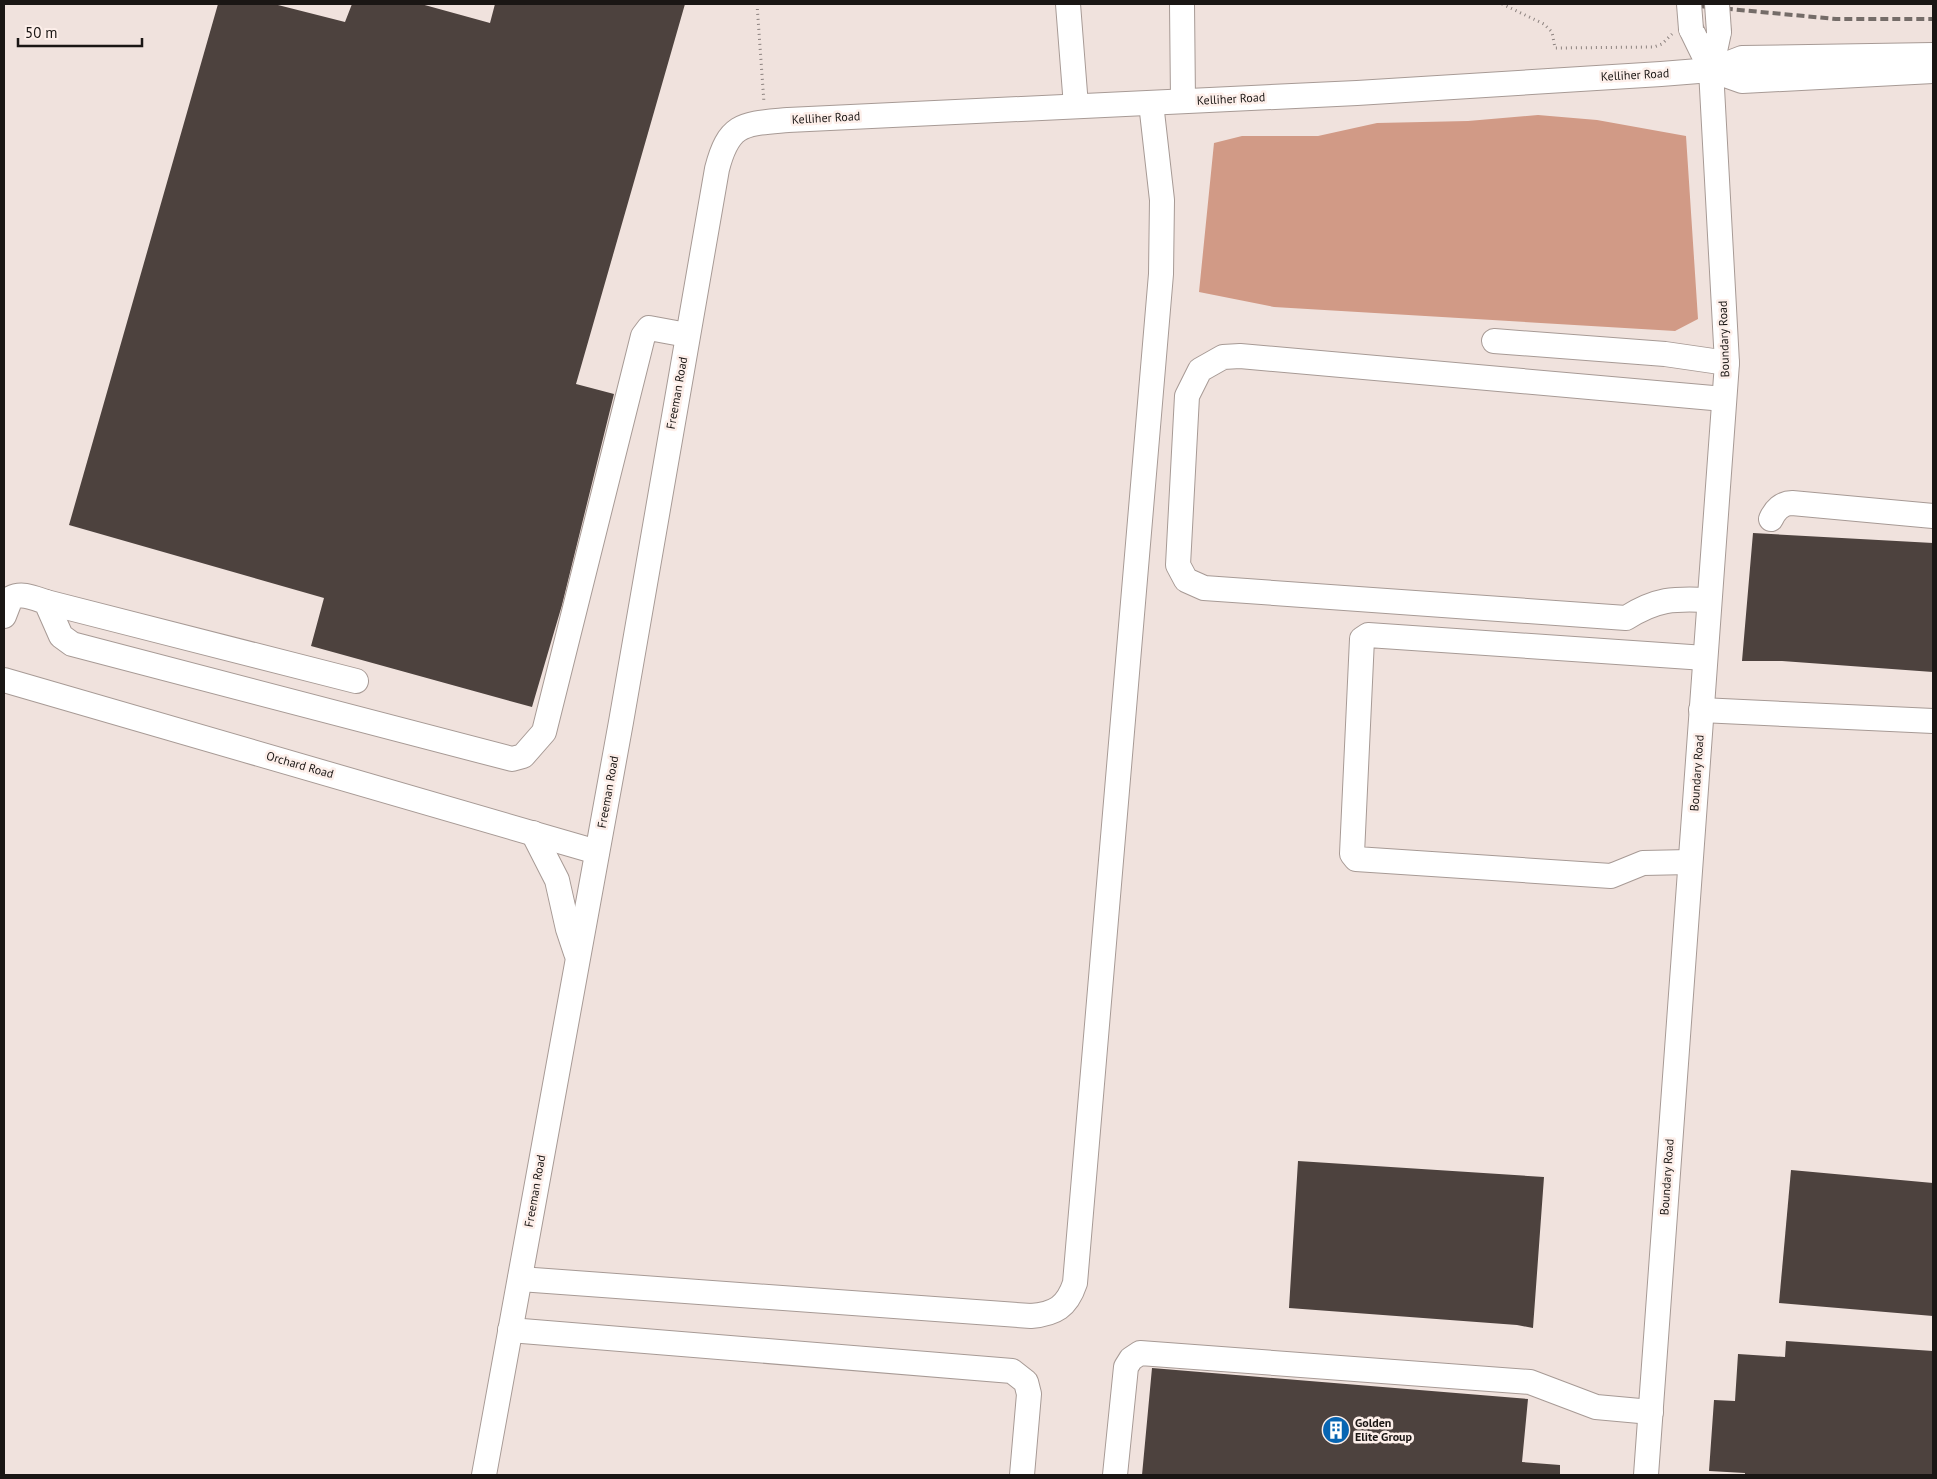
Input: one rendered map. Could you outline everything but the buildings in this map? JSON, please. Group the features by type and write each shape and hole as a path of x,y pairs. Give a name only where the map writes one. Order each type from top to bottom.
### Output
{"street":[{"path":"1068,4 1076,106"},
{"path":"1182,4 1183,101"},
{"name":"Boundary Road","path":"1689,4 1682,28 1711,70"},
{"name":"Boundary Road","path":"1646,1475 1727,363 1711,70 1719,32 1718,4"},
{"name":"Kelliher Road","path":"758,123 1358,93 1711,70 1742,58 1933,54"},
{"name":"Kelliher Road","path":"1711,70 1742,81 1933,71"},
{"path":"520,1279 1030,1316 1047,1315 1060,1308 1071,1295 1075,1283 1161,274 1162,200 1151,103"},
{"name":"Freeman Road","path":"484,1475 597,852 687,335 723,146 736,130 758,123"},
{"path":"46,602 61,636 72,644 512,759 523,756 544,732 643,336 650,328 687,335"},
{"path":"1494,341 1665,354 1727,363"},
{"path":"1710,600 1681,598 1656,602 1626,618 1204,588 1186,580 1178,565 1187,396 1200,370 1223,358 1240,356 1724,399"},
{"path":"1771,519 1774,512 1792,503 1933,516"},
{"path":"4,616 8,602 19,594 356,681"},
{"path":"1690,862 1643,863 1611,876 1356,860 1352,854 1362,639 1368,635 1705,658"},
{"name":"Orchard Road","path":"4,680 597,852"},
{"path":"1701,710 1933,721"},
{"path":"533,833 557,880 568,929 577,954"},
{"path":"510,1330 1012,1371 1026,1382 1029,1394 1022,1475"},
{"path":"1115,1475 1126,1367 1131,1359 1140,1353 1530,1382 1596,1407 1651,1412"}],"path":[{"path":"757,4 758,123"},
{"path":"1502,4 1544,24 1552,32 1555,48 1654,47 1662,44 1682,28"}],"shaded area":[{"path":"1538,115 1597,120 1686,136 1698,319 1675,331 1274,307 1199,292 1214,143 1242,136 1318,136 1377,123 1468,121"}],"railway":[{"path":"1677,4 1836,19 1933,19"}],"place":[{"name":"Golden Elite Group","path":"1336,1430"}]}
